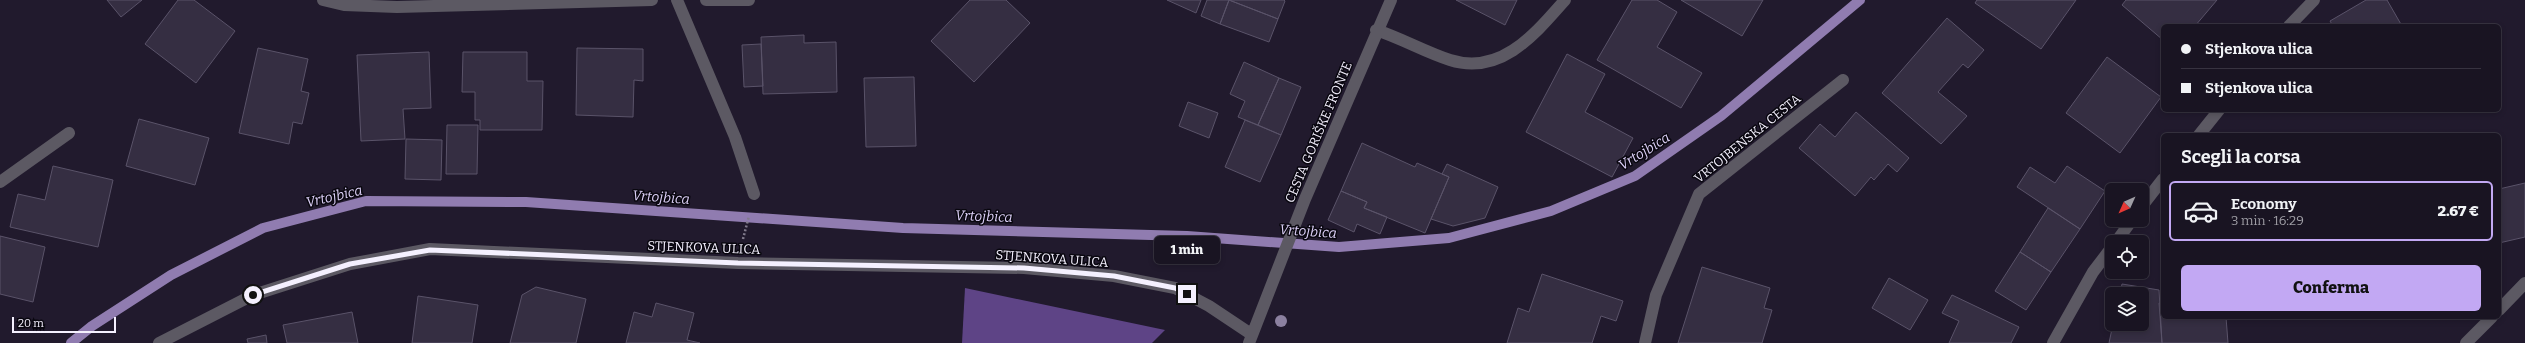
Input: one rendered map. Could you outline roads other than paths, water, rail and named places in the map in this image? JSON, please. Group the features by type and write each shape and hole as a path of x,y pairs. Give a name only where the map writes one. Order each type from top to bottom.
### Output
{"street":[{"path":"323,0 344,5 398,7 652,0"},
{"path":"677,0 735,137 754,194"},
{"path":"706,0 749,0"},
{"name":"CESTA GORIŠKE FRONTE","path":"1250,338 1305,199 1376,30 1391,0"},
{"path":"1376,30 1451,60 1471,64 1496,61 1534,35 1565,0"},
{"path":"2291,24 2314,0"},
{"name":"VRTOJBENSKA CESTA","path":"1645,343 1656,295 1699,194 1843,80"},
{"path":"2201,133 2217,112"},
{"path":"0,182 69,133"},
{"path":"2149,197 2161,182"},
{"name":"STJENKOVA ULICA","path":"159,343 253,295 350,264 430,250 738,263 1024,268 1114,276 1175,288 1209,306 1250,338"},
{"path":"2052,343 2093,272 2105,256"},
{"path":"2501,308 2525,283"},
{"path":"2466,343 2490,319"}],"waterway":[{"name":"Vrtojbica","path":"71,343 92,326 171,275 263,228 366,201 526,202 903,228 1187,236 1339,247 1449,238 1551,211 1635,176 1721,116 1860,0"}]}
